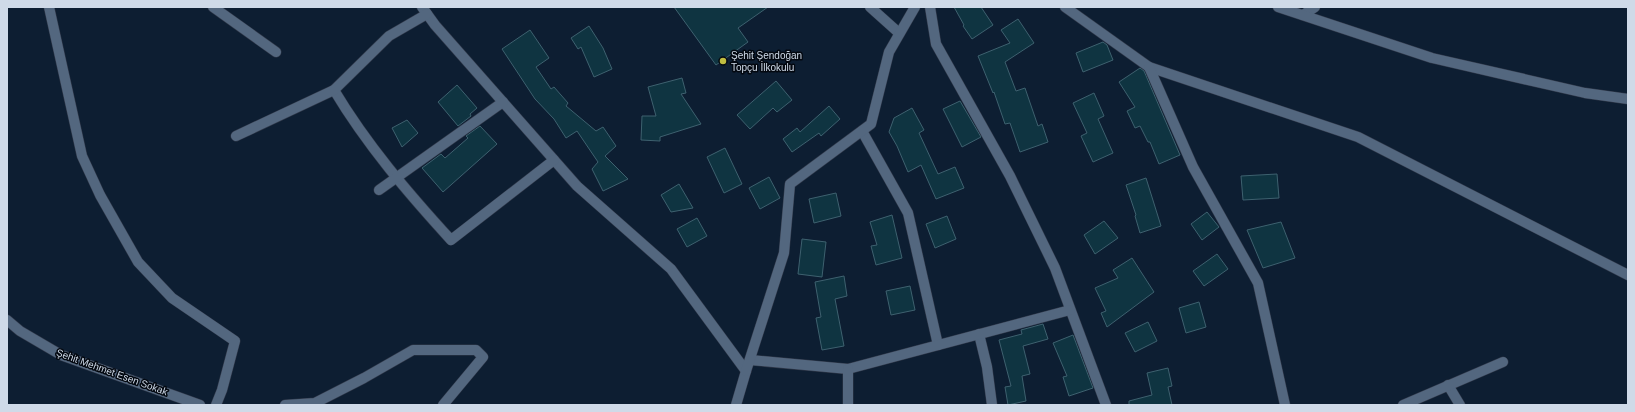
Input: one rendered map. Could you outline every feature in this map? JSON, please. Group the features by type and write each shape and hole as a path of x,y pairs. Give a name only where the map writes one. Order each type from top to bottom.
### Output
{"street":[{"path":"49,7 82,156 100,195 138,262 172,298 235,342 222,390 216,405"},
{"path":"213,7 276,52"},
{"path":"870,7 899,33"},
{"path":"736,405 784,253 790,184 871,124 889,52 915,7"},
{"path":"930,7 936,44 1010,176 1055,268 1106,405"},
{"path":"1065,7 1149,66 1358,137 1628,275"},
{"path":"1278,7 1432,58 1585,93 1628,99"},
{"path":"1303,15 1316,7"},
{"path":"236,136 334,90 389,36 424,10 435,26 578,186 671,269 746,371"},
{"path":"1149,66 1193,167 1258,283 1285,405"},
{"path":"334,90 352,121 396,178 451,240 554,160"},
{"path":"379,190 503,102"},
{"path":"862,131 908,213 938,345"},
{"path":"750,360 848,369 1070,310"},
{"name":"Şehit Mehmet Esen Sokak","path":"7,320 20,331 61,355 200,405"},
{"path":"979,334 987,367 992,405"},
{"path":"285,405 314,403 364,378 413,350 476,350 483,357 444,405"},
{"path":"1403,405 1503,362"},
{"path":"848,369 848,405"},
{"path":"1448,386 1460,405"}],"building":[{"path":"674,7 768,7 738,28 748,42 716,65"},
{"path":"954,7 981,7 993,25 972,39 963,26 964,25"},
{"path":"1018,19 1034,43 1005,62 1016,91 1025,88 1038,126 1042,124 1048,142 1020,152 1010,123 1005,124 994,92 993,93 978,56 1010,43 1001,30"},
{"path":"589,26 603,48 612,69 594,77 581,47 578,49 571,38"},
{"path":"530,30 549,58 536,67 551,89 554,87 568,103 566,106 596,131 603,127 616,146 605,156 628,179 603,191 592,169 598,162 577,131 566,138 554,119 535,99 502,49"},
{"path":"1103,42 1107,45 1113,60 1083,72 1076,53"},
{"path":"1140,68 1144,71 1180,155 1159,164 1150,142 1148,142 1140,126 1135,128 1127,111 1135,107 1119,82"},
{"path":"682,78 686,93 681,94 701,124 660,137 660,141 641,140 642,116 656,116 648,87"},
{"path":"776,81 792,100 777,112 773,108 750,129 737,115"},
{"path":"457,85 477,108 470,114 471,116 458,126 438,102"},
{"path":"1094,93 1104,116 1098,119 1113,153 1093,162 1081,136 1087,133 1073,103"},
{"path":"960,101 981,137 962,147 943,109"},
{"path":"829,106 840,119 821,136 819,133 792,152 783,139 797,128 800,132"},
{"path":"912,108 924,130 919,133 938,174 955,167 964,188 936,199 921,165 908,172 897,146 889,132 894,118"},
{"path":"407,120 418,133 402,147 392,128"},
{"path":"480,126 497,144 443,192 422,168 441,154 445,158 468,138 466,136"},
{"path":"725,148 742,184 724,193 707,157"},
{"path":"1277,174 1279,198 1243,200 1241,176"},
{"path":"769,177 780,198 760,209 749,188"},
{"path":"1146,178 1161,226 1140,233 1126,185"},
{"path":"679,184 693,208 671,212 661,195"},
{"path":"836,193 841,216 814,223 809,199"},
{"path":"1207,212 1219,227 1202,240 1191,224"},
{"path":"892,215 902,258 876,265 871,246 877,245 870,222"},
{"path":"947,216 956,239 935,248 926,224"},
{"path":"697,218 707,236 687,247 677,229"},
{"path":"1104,221 1118,238 1095,254 1084,235"},
{"path":"1281,222 1295,258 1263,268 1247,230"},
{"path":"802,239 826,242 822,277 798,274"},
{"path":"1217,254 1228,269 1204,286 1193,271"},
{"path":"1132,258 1154,292 1107,327 1101,313 1106,311 1095,288 1118,278 1113,270"},
{"path":"844,276 847,296 835,299 844,346 822,350 816,318 821,317 815,282"},
{"path":"910,286 915,310 891,315 886,291"},
{"path":"1199,302 1206,327 1186,333 1179,308"},
{"path":"1148,322 1157,341 1135,352 1125,333"},
{"path":"1043,324 1048,339 1023,346 1030,374 1022,376 1026,401 1008,405 1005,387 1011,386 999,340 1022,334 1021,330"},
{"path":"1073,335 1093,388 1069,396 1063,377 1067,376 1053,343"},
{"path":"1168,368 1172,386 1168,387 1172,405 1129,405 1129,401 1152,395 1147,373"}],"place":[{"name":"Şehit Şendoğan Topçu İlkokulu","path":"723,61"}]}
